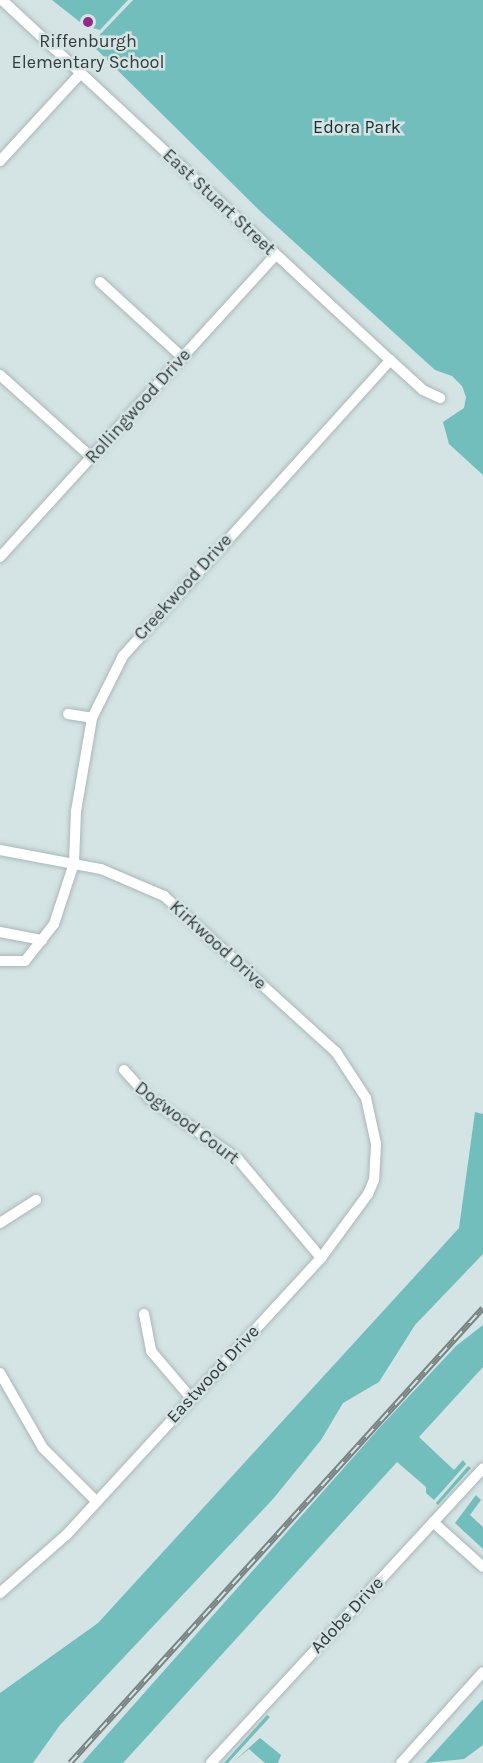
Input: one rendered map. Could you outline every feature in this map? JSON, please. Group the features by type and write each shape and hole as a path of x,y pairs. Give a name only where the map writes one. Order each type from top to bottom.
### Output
{"street":[{"name":"East Stuart Street","path":"2,0 423,390 441,398"},
{"path":"0,161 80,74"},
{"name":"Rollingwood Drive","path":"0,557 276,255"},
{"path":"100,282 182,357"},
{"name":"Creekwood Drive","path":"0,961 25,961 54,924 74,863 76,811 92,718 114,671 138,635 390,360"},
{"path":"0,375 91,457"},
{"path":"68,714 92,718"},
{"name":"Kirkwood Drive","path":"0,850 74,863 132,879 171,902 336,1052 366,1098 375,1127"},
{"path":"0,932 42,940"},
{"name":"Dogwood Court","path":"124,1070 149,1098 238,1159 321,1258"},
{"name":"Eastwood Drive","path":"0,1593 34,1565 97,1503 321,1258 361,1208 374,1180 375,1127"},
{"path":"0,1222 36,1200"},
{"path":"144,1314 151,1351 191,1398"},
{"path":"0,1373 43,1448 97,1503"},
{"name":"Adobe Drive","path":"211,1763 483,1468"},
{"path":"433,1522 483,1567"},
{"path":"401,1763 483,1672"}],"green space":[{"path":"52,0 128,0 100,30 85,26"},
{"name":"Edora Park","path":"133,0 483,0 483,475 449,444 443,422 464,408 466,397 462,386 452,376 435,370 260,211 91,44"},
{"path":"475,1112 483,1114 483,1254 415,1325 379,1382 343,1403 321,1440 273,1499 60,1725 33,1763 0,1763 0,1693 98,1623 459,1228"},
{"path":"483,1325 483,1367 419,1437 454,1470 463,1460 466,1464 445,1488 434,1500 426,1493 426,1487 397,1462 123,1763 82,1763 381,1426 456,1346"},
{"path":"468,1466 471,1468 438,1505 436,1503"},
{"path":"476,1495 481,1500 470,1515 483,1527 483,1549 455,1523"},
{"path":"483,1699 483,1745 464,1759 425,1763"},
{"path":"267,1715 270,1717 228,1763 224,1763"},
{"path":"260,1738 281,1755 278,1763 265,1763 249,1749 232,1763"}],"railway":[{"path":"70,1763 483,1308"}],"place":[{"name":"Riffenburgh Elementary School","path":"88,22"}]}
